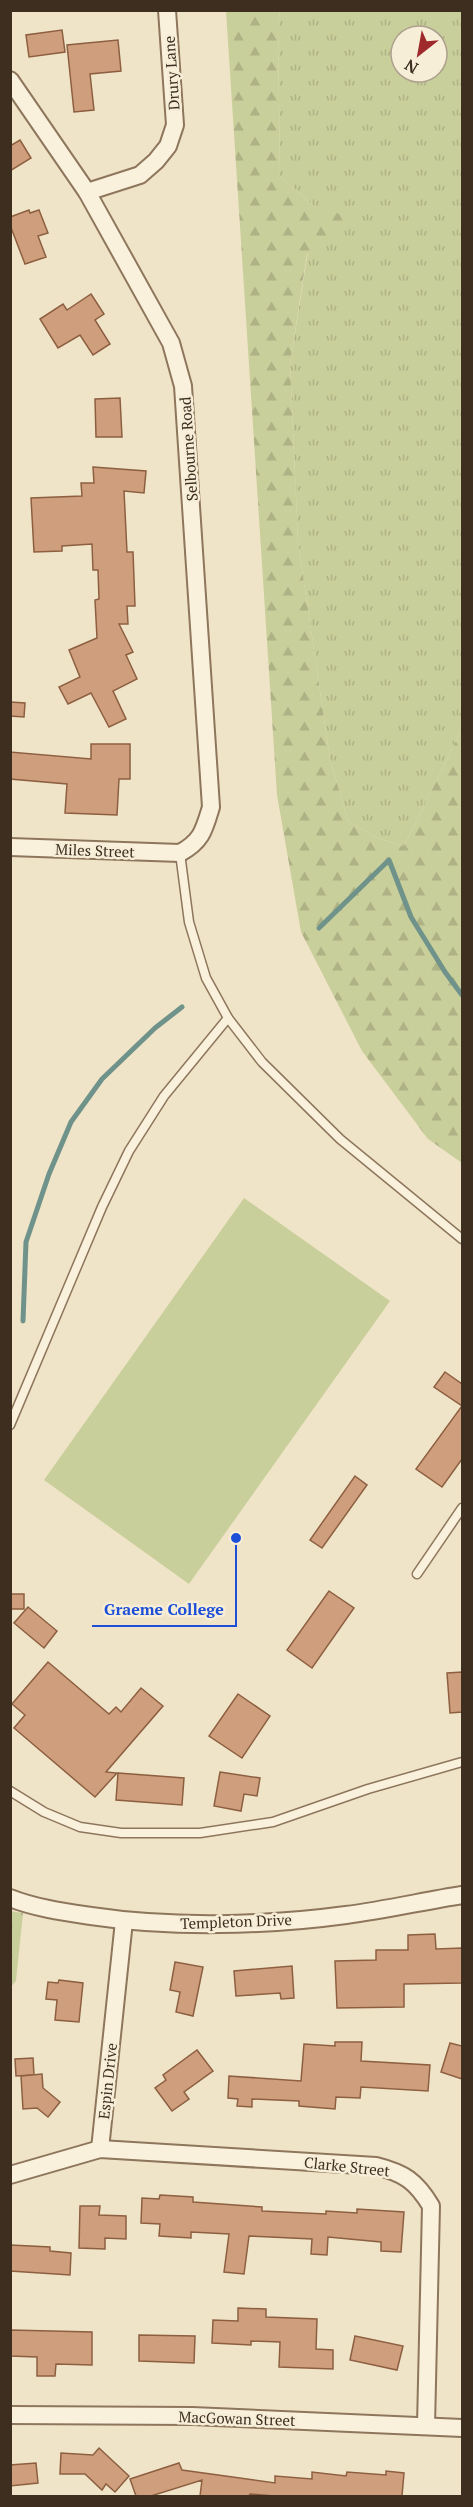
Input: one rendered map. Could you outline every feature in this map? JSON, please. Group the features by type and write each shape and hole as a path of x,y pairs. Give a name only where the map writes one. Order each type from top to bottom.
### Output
{"street":[{"name":"Drury Lane","path":"87,192 140,175 168,146 175,125 167,10"},
{"name":"Selbourne Road","path":"10,80 87,192 171,343 183,386 212,807 203,832 194,845 180,853"},
{"name":"Miles Street","path":"10,847 180,853"},
{"name":"Templeton Drive","path":"10,1898 56,1910 124,1921 155,1923 271,1921 345,1915 462,1895"},
{"name":"Espin Drive","path":"100,2149 124,1921"},
{"path":"10,2175 100,2149"},
{"name":"Clarke Street","path":"100,2149 376,2166 399,2172 420,2187 431,2206 426,2426"},
{"name":"MacGowan Street","path":"10,2415 192,2416 462,2428"}],"lane":[{"path":"180,853 189,922 206,978 228,1018 262,1062 340,1139 462,1239"},
{"path":"10,1425 102,1207 129,1151 164,1096 228,1018"},
{"path":"417,1574 462,1508"},
{"path":"10,1791 44,1812 80,1827 121,1833 200,1833 273,1822 368,1789 462,1762"}],"green space":[{"path":"226,11 280,11 278,26 280,176 315,207 351,217 307,254 290,364 298,541 330,759 348,821 377,838 404,846 462,729 462,1163 428,1139 362,1051 301,932 277,795"},
{"path":"280,11 462,11 462,729 404,846 377,838 348,821 330,759 298,541 290,364 315,207 280,176 278,26"},
{"path":"244,1198 390,1301 189,1584 44,1480"},
{"path":"10,1911 23,1913 16,1981 11,1987"}],"building":[{"path":"62,30 65,52 29,57 26,35"},
{"path":"118,40 121,71 90,74 94,110 74,112 67,45"},
{"path":"20,140 31,158 10,171 10,146"},
{"path":"29,210 30,213 39,210 48,233 38,236 46,257 25,264 10,225 10,217"},
{"path":"91,294 104,314 95,320 110,344 93,355 80,335 58,348 40,319 63,304 67,310"},
{"path":"120,398 122,437 96,437 95,399"},
{"path":"93,467 146,471 144,493 124,491 127,552 133,552 135,606 127,606 128,624 119,624 133,652 126,655 137,679 113,691 126,719 109,727 91,693 68,704 59,687 80,677 69,650 97,638 95,600 99,599 98,570 93,570 92,544 62,546 62,551 34,552 31,498 82,496 81,483 94,483"},
{"path":"10,702 25,703 24,717 10,716"},
{"path":"91,744 130,744 130,779 119,779 117,815 65,813 67,784 10,779 10,752 91,759"},
{"path":"445,1372 462,1384 462,1406 434,1387"},
{"path":"462,1406 462,1459 442,1487 416,1469"},
{"path":"355,1476 367,1485 322,1548 310,1540"},
{"path":"329,1591 354,1608 312,1668 287,1650"},
{"path":"10,1594 24,1594 24,1609 10,1609"},
{"path":"28,1607 57,1631 44,1648 14,1623"},
{"path":"48,1662 109,1714 116,1707 121,1712 141,1688 163,1706 106,1772 117,1773 95,1797 14,1728 25,1715 12,1704"},
{"path":"462,1672 462,1712 450,1713 447,1673"},
{"path":"238,1694 270,1716 242,1758 209,1736"},
{"path":"220,1772 260,1778 257,1796 244,1794 241,1811 214,1806"},
{"path":"118,1773 184,1778 182,1805 116,1800"},
{"path":"435,1934 436,1949 462,1948 462,1983 404,1984 404,2007 337,2008 335,1961 376,1960 376,1950 408,1950 408,1935"},
{"path":"175,1962 203,1967 193,2016 176,2012 180,1992 170,1990"},
{"path":"292,1966 294,1998 281,1999 280,1993 236,1996 234,1971"},
{"path":"59,1980 83,1983 79,2022 55,2020 57,2000 46,1999 48,1982 58,1983"},
{"path":"335,2042 362,2042 361,2061 430,2065 428,2091 361,2087 360,2098 336,2097 335,2109 299,2106 299,2101 252,2099 252,2107 237,2106 238,2099 228,2098 229,2076 301,2081 304,2044 335,2046"},
{"path":"450,2043 462,2046 462,2079 441,2072"},
{"path":"197,2050 213,2071 184,2092 189,2099 172,2111 155,2088 166,2080 163,2075"},
{"path":"33,2058 34,2075 16,2076 15,2059"},
{"path":"42,2074 43,2088 60,2102 48,2117 37,2108 23,2109 21,2076"},
{"path":"160,2195 193,2197 193,2202 262,2207 262,2211 326,2214 326,2211 357,2213 357,2209 404,2212 401,2252 381,2251 381,2242 328,2237 327,2255 311,2254 312,2239 249,2236 244,2274 224,2272 229,2234 191,2232 191,2238 159,2236 160,2224 141,2223 142,2198 159,2199"},
{"path":"80,2206 100,2206 99,2215 126,2216 126,2239 105,2238 105,2249 79,2248"},
{"path":"10,2245 50,2247 50,2251 71,2253 70,2275 10,2271"},
{"path":"238,2308 266,2309 266,2317 317,2319 316,2349 333,2350 333,2369 279,2367 280,2342 251,2341 251,2345 212,2343 213,2320 238,2321"},
{"path":"10,2330 92,2332 92,2365 56,2364 55,2376 37,2376 37,2357 10,2356"},
{"path":"139,2335 195,2336 194,2363 139,2361"},
{"path":"355,2336 403,2346 397,2370 350,2360"},
{"path":"99,2448 129,2476 115,2492 106,2484 102,2490 85,2474 60,2474 61,2453 93,2455"},
{"path":"36,2463 38,2483 10,2486 10,2465"},
{"path":"179,2463 182,2470 275,2483 275,2476 312,2479 312,2472 346,2476 347,2472 386,2475 386,2471 404,2473 402,2496 250,2494 249,2496 200,2496 202,2480 151,2496 136,2496 130,2479"}],"waterway":[{"path":"319,928 389,860 411,917 462,995"},
{"path":"23,1321 26,1242 49,1174 71,1122 102,1079 155,1028 182,1007"}],"place":[{"name":"Graeme College","path":"236,1538"}]}
